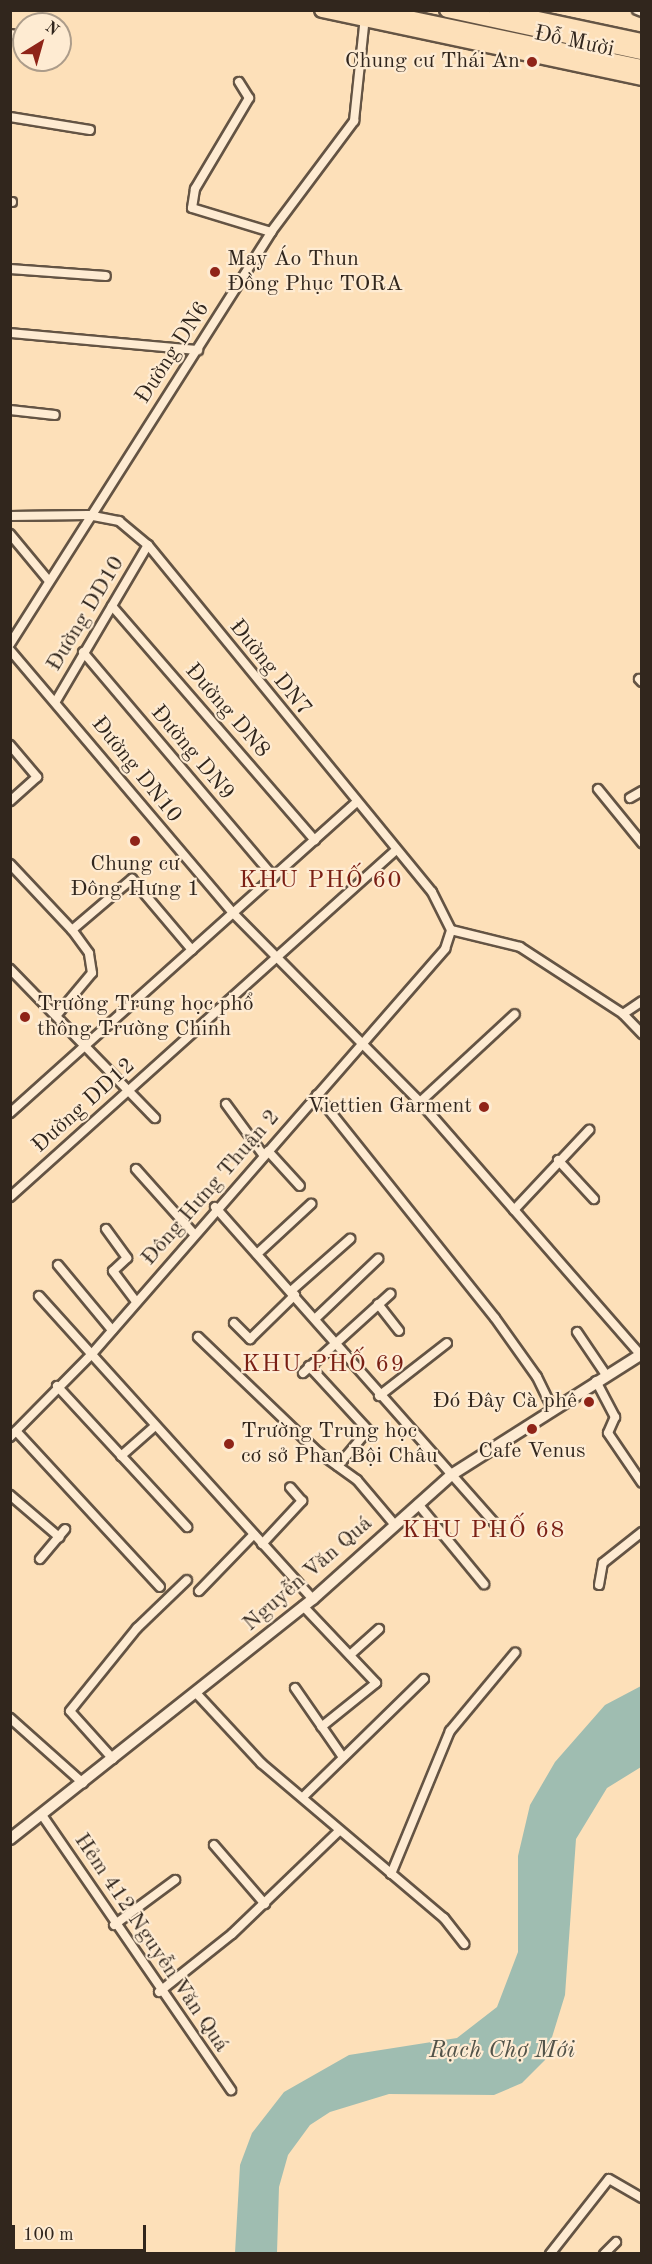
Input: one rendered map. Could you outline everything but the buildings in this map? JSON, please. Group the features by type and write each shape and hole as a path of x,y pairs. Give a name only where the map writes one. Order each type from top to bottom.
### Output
{"highway":[{"name":"Đỗ Mười","path":"322,10 367,13 642,67"},
{"name":"Đỗ Mười","path":"447,10 642,51"},
{"name":"Đỗ Mười","path":"496,10 642,41"},
{"name":"Đỗ Mười","path":"367,13 642,78"},
{"path":"583,39 642,35"},
{"path":"620,37 642,51"}],"main road":[{"name":"Nguyễn Văn Quá","path":"10,1839 313,1599 451,1475 552,1408 641,1355"}],"street":[{"path":"637,10 642,12"},
{"name":"Đường DN6","path":"10,644 88,515 198,350 271,232 354,121 367,13"},
{"path":"239,81 249,98 195,189 192,208 271,232"},
{"path":"10,117 90,130"},
{"path":"10,269 106,276"},
{"path":"10,333 198,350"},
{"path":"10,410 55,415"},
{"name":"Đường DN7","path":"10,516 88,515 119,521 148,545 356,803 432,892 451,930"},
{"path":"10,534 49,581"},
{"name":"Đường DD10","path":"56,701 148,545"},
{"name":"Đường DN8","path":"112,606 315,840"},
{"name":"Đường DN10","path":"10,650 56,701 232,913 276,959 361,1040 420,1102 641,1355"},
{"name":"Đường DN9","path":"83,652 274,877"},
{"path":"10,746 38,777 10,801"},
{"path":"598,789 642,843"},
{"path":"630,798 642,791"},
{"path":"10,1113 356,803"},
{"name":"Đường DD12","path":"10,1197 396,850"},
{"path":"10,864 72,930 89,953 92,973 56,1016"},
{"path":"72,930 132,879 192,950"},
{"path":"451,930 519,947 624,1014 642,1034"},
{"name":"Đông Hưng Thuận 2","path":"13,1434 57,1386 91,1355 214,1207 266,1154 361,1040 445,949 451,930"},
{"path":"10,969 155,1118"},
{"path":"624,1014 642,1001"},
{"path":"420,1102 515,1014"},
{"path":"317,1095 495,1318 537,1377 552,1408"},
{"path":"226,1104 266,1154 300,1186"},
{"path":"514,1210 558,1160 589,1130"},
{"path":"558,1160 594,1199"},
{"path":"136,1169 193,1233"},
{"path":"257,1254 311,1204"},
{"path":"214,1207 316,1318 379,1396 499,1528"},
{"path":"106,1229 127,1258 113,1271 136,1301"},
{"path":"234,1323 250,1339 293,1293 350,1239"},
{"path":"316,1318 378,1259"},
{"path":"58,1265 112,1330"},
{"path":"303,1373 334,1342 390,1294"},
{"path":"39,1296 313,1599"},
{"path":"378,1304 399,1331"},
{"path":"578,1332 601,1378 615,1417 608,1433 642,1483"},
{"path":"198,1337 338,1466 395,1525"},
{"path":"379,1396 447,1343"},
{"path":"309,1366 368,1431 338,1466"},
{"path":"57,1386 186,1527"},
{"path":"121,1456 155,1426"},
{"path":"13,1434 160,1587"},
{"path":"262,1544 302,1502 290,1487"},
{"path":"10,1495 59,1537"},
{"path":"418,1504 484,1584"},
{"path":"39,1559 65,1529"},
{"path":"599,1585 603,1563 642,1532"},
{"path":"199,1591 254,1534"},
{"path":"113,1759 70,1711 137,1628 187,1580"},
{"path":"303,1606 376,1683 321,1727"},
{"path":"350,1655 379,1629"},
{"path":"391,1874 450,1731 515,1653"},
{"path":"303,1797 342,1756 424,1679"},
{"path":"295,1688 342,1756"},
{"path":"196,1693 339,1831 444,1918 464,1944"},
{"path":"10,1718 83,1783"},
{"name":"Hẻm 412 Nguyễn Văn Quá","path":"42,1815 159,1992 231,2090"},
{"path":"159,1992 264,1904 339,1831"},
{"path":"214,1845 264,1904"},
{"path":"114,1924 175,1880"},
{"path":"550,2253 609,2179 642,2198"},
{"path":"604,2253 616,2242"}],"water":[{"name":"Rạch Chợ Mới","path":"641,1686 641,1767 607,1788 576,1839 565,1995 545,2060 522,2083 494,2095 389,2094 330,2112 310,2125 288,2155 279,2187 277,2253 235,2253 240,2165 252,2133 284,2092 349,2055 457,2038 497,2007 518,1952 518,1856 530,1805 555,1762 605,1705"}],"place":[{"name":"Chung cư Thái An","path":"532,62"},
{"name":"May Áo Thun Đồng Phục TORA","path":"215,272"},
{"name":"Chung cư Đông Hưng 1","path":"135,841"},
{"name":"Trường Trung học phổ thông Trường Chinh","path":"25,1017"},
{"name":"Viettien Garment","path":"484,1107"},
{"name":"Đó Đây Cà phê","path":"589,1402"},
{"name":"Cafe Venus","path":"532,1429"},
{"name":"Trường Trung học cơ sở Phan Bội Châu","path":"229,1444"}],"district":[{"name":"KHU PHỐ 60","path":"321,882"},
{"name":"KHU PHỐ 69","path":"324,1366"},
{"name":"KHU PHỐ 68","path":"484,1532"}]}
